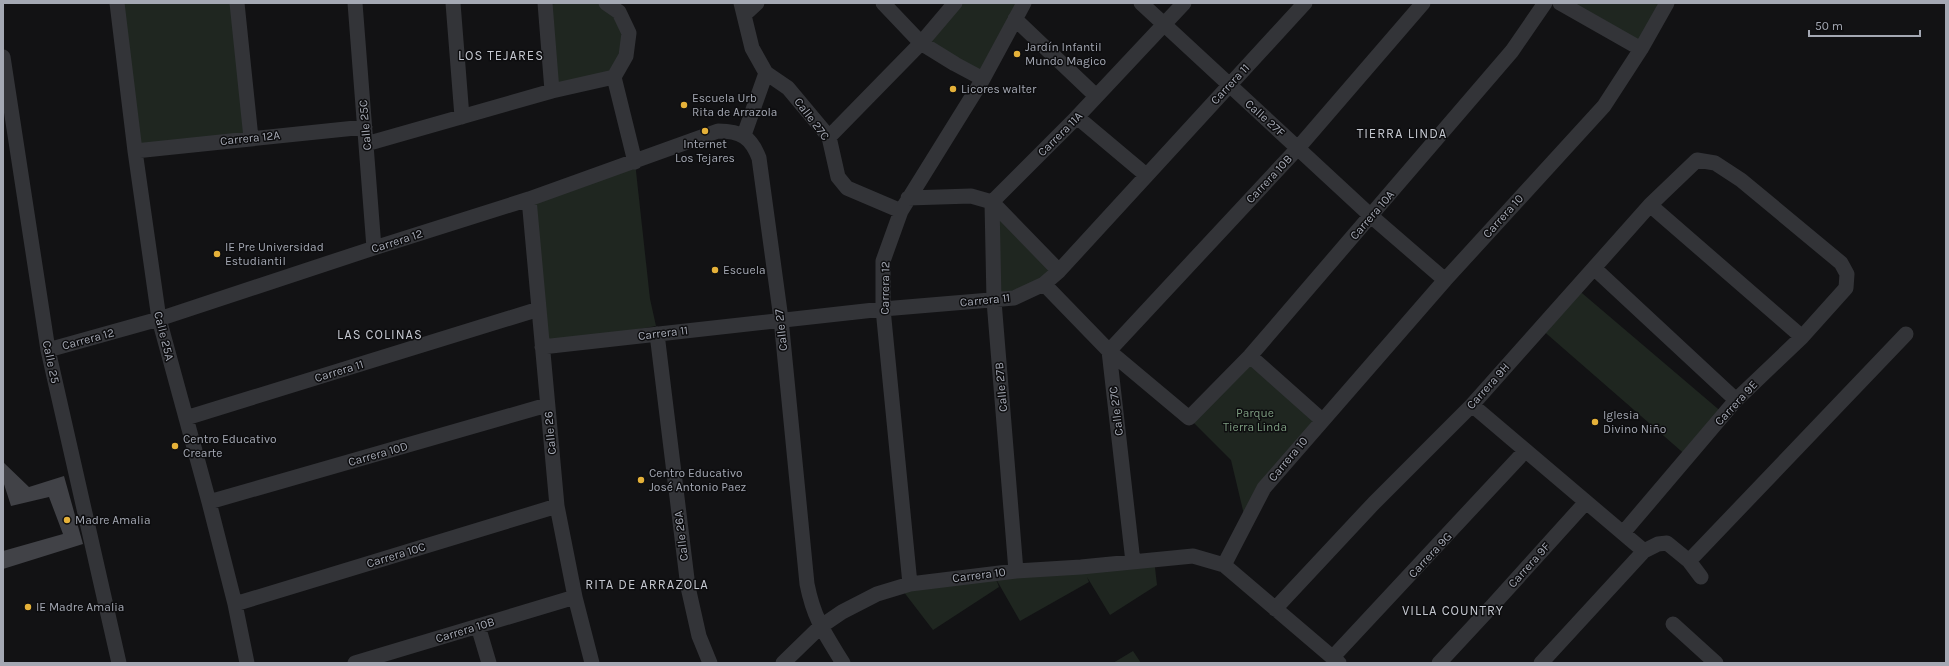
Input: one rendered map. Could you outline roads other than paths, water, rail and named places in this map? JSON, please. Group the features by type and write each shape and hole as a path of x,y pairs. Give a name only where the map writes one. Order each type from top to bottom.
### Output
{"street":[{"name":"Calle 25A","path":"117,3 135,151 159,319 235,604 247,663"},
{"path":"238,3 250,138"},
{"name":"Calle 25C","path":"355,3 374,248"},
{"path":"453,3 462,117"},
{"path":"545,3 552,91"},
{"path":"606,3 619,12 629,33 626,56 614,77 635,162"},
{"path":"744,135 766,73 752,48 743,9 757,3"},
{"path":"883,3 921,43 983,79"},
{"path":"829,137 921,43 955,3"},
{"name":"Carrera 12","path":"910,584 883,309 883,261 904,204 983,79 1024,3"},
{"name":"Calle 27F","path":"1141,3 1164,23 1228,86 1298,148 1371,216 1445,280"},
{"name":"Carrera 11A","path":"992,202 1076,117 1184,3"},
{"name":"Carrera 11","path":"542,347 883,309 994,301 1014,298 1044,284 1059,271 1305,3"},
{"name":"Carrera 10B","path":"1109,351 1298,148 1424,3"},
{"name":"Carrera 10A","path":"1109,351 1189,418 1250,356 1371,216 1512,51 1545,3"},
{"path":"1560,3 1641,49"},
{"name":"Carrera 10","path":"783,663 820,627 842,612 877,594 910,584 1016,571 1193,556 1224,565 1264,488 1445,280 1604,106 1641,49 1667,3"},
{"path":"1015,19 1096,96"},
{"name":"Calle 25","path":"3,56 48,350 119,663"},
{"name":"Calle 27C","path":"766,73 788,88 829,137 838,177 847,188 904,204"},
{"path":"366,144 552,91 614,77"},
{"path":"1076,117 1146,175"},
{"name":"Carrera 12A","path":"135,151 365,127"},
{"name":"Carrera 12","path":"48,350 159,319 374,248 529,199 718,131 731,131 744,135"},
{"name":"Calle 27","path":"744,135 754,145 759,158 781,320 807,584 811,606 820,627 843,663"},
{"name":"Carrera 9H","path":"1275,609 1374,503 1472,405 1650,205 1697,160 1715,163 1741,180 1841,263 1847,274"},
{"path":"904,204 971,196 992,202 1059,271"},
{"name":"Calle 26","path":"529,199 557,506 575,597 592,663"},
{"name":"Calle 27B","path":"992,202 994,301 1016,571"},
{"path":"1650,205 1802,337"},
{"path":"1594,268 1736,400"},
{"name":"Carrera 9E","path":"1623,533 1736,400 1802,337 1846,288 1847,274"},
{"path":"1044,284 1109,351"},
{"name":"Carrera 11","path":"186,418 538,309"},
{"name":"Calle 26A","path":"657,334 688,588 699,636 710,663"},
{"path":"1689,561 1906,334"},
{"name":"Calle 27C","path":"1109,351 1133,562"},
{"path":"1250,356 1322,420"},
{"name":"Carrera 10D","path":"208,502 547,405"},
{"path":"1472,405 1644,551"},
{"name":"Carrera 9G","path":"1336,660 1525,451"},
{"name":"Carrera 9F","path":"1439,663 1586,502"},
{"name":"Carrera 10C","path":"235,604 557,506"},
{"path":"1541,663 1644,551 1658,544 1667,543 1689,561 1701,577"},
{"path":"1224,565 1336,660"},
{"name":"Carrera 10B","path":"354,663 391,658 478,626 575,597"},
{"path":"1673,624 1708,660"},
{"path":"478,626 489,663"}],"place":[{"name":"Jardín Infantil Mundo Magico","path":"1017,54"},
{"name":"Licores walter","path":"953,89"},
{"name":"Escuela Urb Rita de Arrazola","path":"684,105"},
{"name":"Internet Los Tejares","path":"705,131"},
{"name":"IE Pre Universidad Estudiantil","path":"217,254"},
{"name":"Escuela","path":"715,270"},
{"name":"Iglesia Divino Niño","path":"1595,422"},
{"name":"Centro Educativo Crearte","path":"175,446"},
{"name":"Centro Educativo José Antonio Paez","path":"641,480"},
{"name":"Madre Amalia","path":"67,520"},
{"name":"IE Madre Amalia","path":"28,607"}],"district":[{"name":"LOS TEJARES","path":"501,55"},
{"name":"TIERRA LINDA","path":"1402,133"},
{"name":"LAS COLINAS","path":"380,334"},
{"name":"RITA DE ARRAZOLA","path":"647,584"},
{"name":"VILLA COUNTRY","path":"1453,610"}],"park label":[{"name":"Parque Tierra Linda","path":"1255,420"}]}
